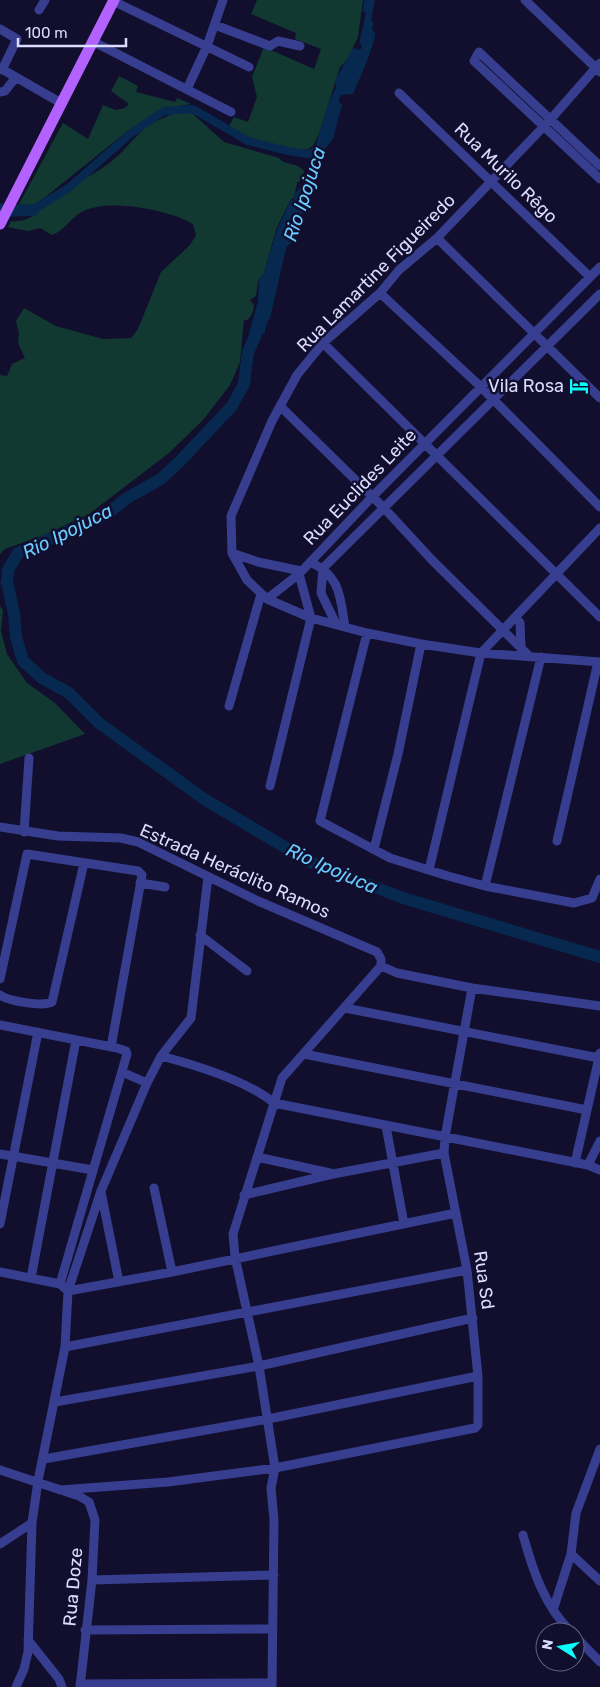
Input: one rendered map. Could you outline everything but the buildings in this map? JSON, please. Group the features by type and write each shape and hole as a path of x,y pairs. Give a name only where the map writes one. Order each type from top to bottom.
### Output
{"main road":[{"path":"2,221 113,1"}],"street":[{"path":"39,10 44,0"},
{"path":"187,89 208,46 223,0"},
{"path":"525,0 598,68"},
{"path":"113,1 249,67"},
{"path":"215,26 270,46 278,41 300,46"},
{"path":"0,28 17,39 1,69 62,102"},
{"path":"92,41 231,112"},
{"path":"600,166 546,123 474,61 479,52 546,123 600,179"},
{"name":"Rua Lamartine Figueiredo","path":"232,553 231,516 264,438 297,375 323,344 380,293 398,270 437,238 598,68"},
{"path":"1,92 16,77"},
{"name":"Rua Murilo Rêgo","path":"399,93 590,277"},
{"path":"437,238 600,398"},
{"name":"Rua Euclides Leite","path":"264,596 300,572 372,496 600,267"},
{"path":"380,293 481,387 600,507"},
{"name":"Rua Euclides Leite","path":"341,626 321,593 323,568 436,454 549,346 600,294"},
{"path":"323,344 426,443 600,616"},
{"path":"281,407 383,507 432,560 529,656"},
{"path":"429,870 481,653 556,572 600,528"},
{"path":"232,553 258,562 300,572 311,618 270,786"},
{"path":"232,553 247,580 264,596 311,618 367,633 421,644 481,653 599,662 558,841"},
{"path":"310,562 323,568 339,588 341,626"},
{"path":"229,706 264,596"},
{"path":"516,617 520,623 521,647"},
{"path":"367,633 319,820 390,858 484,886 574,903 592,898 600,879"},
{"path":"374,849 398,754 421,644"},
{"path":"484,886 541,657"},
{"path":"24,832 30,758"},
{"name":"Estrada Heráclito Ramos","path":"0,827 24,832 129,839 138,842 258,901 377,952 382,959 381,966"},
{"path":"0,979 27,854 138,872 142,875 110,1047"},
{"path":"0,995 8,999 46,1005 52,1002 84,864"},
{"path":"16,1687 24,1669 28,1640 32,1523 38,1482 66,1347 68,1291 101,1191 147,1083 161,1056 191,1018 208,877"},
{"path":"140,883 166,887"},
{"path":"200,935 247,971"},
{"path":"80,1685 272,1685 274,1520 271,1488 275,1468 259,1366 249,1313 235,1257 233,1234 282,1078 381,966 397,973 472,988 600,1006"},
{"name":"Rua Sd","path":"275,1468 475,1428 479,1420 478,1376 467,1270 444,1153 445,1137 472,988"},
{"path":"345,1008 465,1032 599,1055 575,1162"},
{"path":"0,1027 38,1032 126,1051 122,1072 60,1284"},
{"path":"0,1224 38,1032"},
{"path":"31,1278 76,1040"},
{"path":"304,1054 587,1110"},
{"path":"161,1056 200,1067 254,1090 274,1103 575,1162 600,1170"},
{"path":"122,1072 147,1083"},
{"path":"386,1126 404,1224"},
{"path":"588,1165 600,1141"},
{"path":"244,1195 333,1174 444,1153"},
{"path":"0,1154 93,1170"},
{"path":"257,1157 333,1174"},
{"path":"154,1188 172,1272"},
{"path":"101,1191 119,1282"},
{"path":"68,1291 172,1272 235,1257 456,1213"},
{"path":"66,1347 467,1270"},
{"path":"0,1272 60,1284 68,1291"},
{"path":"55,1402 259,1366 473,1318"},
{"path":"44,1458 268,1419 478,1376"},
{"path":"553,1610 571,1554 576,1513 600,1449"},
{"path":"0,1478 5,1471 60,1490 168,1482 275,1468"},
{"name":"Rua Doze","path":"60,1490 79,1496 89,1502 95,1520 92,1580 80,1685"},
{"path":"0,1544 32,1523"},
{"path":"523,1536 535,1578 553,1610 563,1622"},
{"path":"571,1554 600,1581"},
{"path":"92,1580 274,1575"},
{"path":"85,1630 273,1629"},
{"path":"28,1640 62,1687"},
{"path":"585,1646 600,1662"}],"green space":[{"path":"257,0 363,0 358,37 347,60 340,67 319,134 314,145 308,149 290,150 256,140 228,128 234,117 248,122 257,97 252,77 264,47 314,69 321,49 295,39 296,33 251,14"},
{"path":"119,76 138,86 136,92 175,102 177,98 191,104 161,109 129,130 44,198 32,206 18,206 63,123 88,139 103,105 116,110 125,108 129,104 111,91"},
{"path":"184,111 193,114 224,142 279,158 298,166 304,171 302,179 297,183 294,198 291,199 277,227 264,273 258,281 256,296 250,300 254,308 250,318 246,321 244,319 240,362 230,385 203,420 169,453 89,514 44,535 5,549 0,554 0,375 7,376 12,364 25,358 18,343 19,333 16,321 24,308 56,326 103,339 131,338 138,329 161,272 190,245 196,235 193,224 183,219 170,214 125,206 97,207 86,210 52,235 40,228 28,231 8,227 11,221 24,220 34,215 60,194 108,164 146,127 173,114"},
{"path":"0,606 3,610 1,631 7,654 27,683 55,703 85,734 0,764"}],"water":[{"name":"Rio Ipojuca","path":"364,0 375,0 371,20 374,23 372,29 375,33 375,38 370,53 353,94 341,95 338,100 342,105 333,139 321,154 306,195 302,199 302,225 299,234 286,248 270,318 265,323 265,333 248,337 258,301 259,280 264,273 278,227 291,200 295,199 294,195 306,180 311,149 316,144 328,104 336,88 335,81 351,51 354,48 359,50 362,48 361,44 359,44 366,13 363,11"}],"waterway":[{"path":"33,210 70,187 130,134 164,111 193,109 248,141 307,154 318,152"},
{"path":"0,209 2,211 33,210"},
{"name":"Rio Ipojuca","path":"262,321 248,352 244,384 232,406 161,479 127,498 107,514 18,553 8,570 7,581 14,614 16,637 23,661 42,678 69,693 99,723 204,799 310,862 403,898 600,957"},
{"name":"Rio Ipojuca","path":"0,584 7,581"}],"place":[{"name":"Vila Rosa","path":"579,386"}]}
